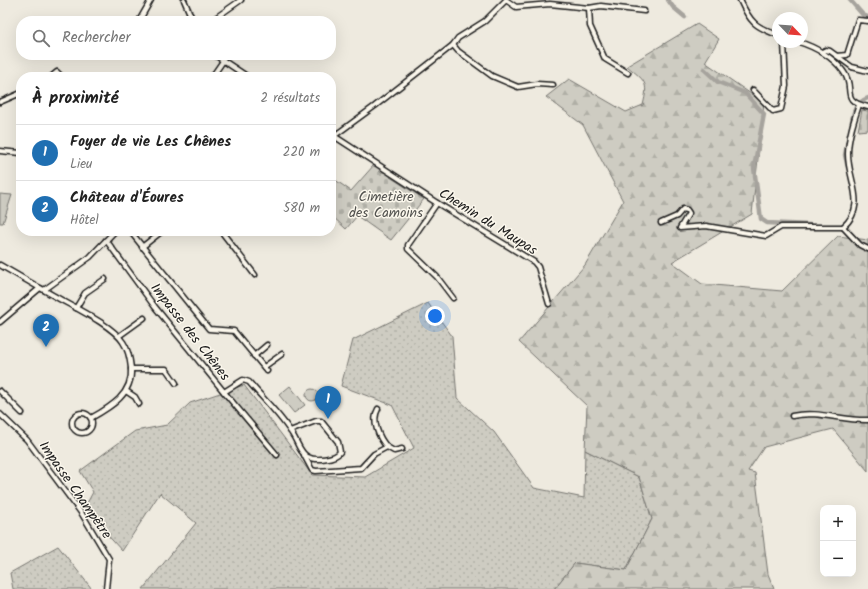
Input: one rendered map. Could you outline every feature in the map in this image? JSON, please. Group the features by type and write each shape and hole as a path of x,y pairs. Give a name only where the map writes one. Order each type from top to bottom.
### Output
{"street":[{"path":"142,16 151,0"},
{"path":"184,0 191,16"},
{"path":"218,16 241,0"},
{"path":"336,132 375,106 452,45 458,38 485,21 506,0 516,7 550,4 589,8 601,6 644,11"},
{"path":"740,0 754,24 761,30 772,33"},
{"path":"589,8 590,26 605,59 628,73"},
{"path":"836,56 847,54 858,20 868,21"},
{"path":"452,45 492,76 518,87 537,84 552,85"},
{"path":"808,46 822,52 843,70 848,80 850,98 858,105 868,107"},
{"path":"753,90 773,111 781,109 786,86 784,48"},
{"path":"822,52 826,50 852,67 868,70"},
{"path":"215,72 223,61 240,72"},
{"path":"0,102 16,95"},
{"path":"661,223 677,216 683,209 687,210 689,213 680,228 684,229 706,226 766,236 781,227 843,227 850,222 856,213 858,204 848,154 858,105"},
{"name":"Chemin du Maupas","path":"336,136 437,203 534,262 538,267 549,304"},
{"path":"0,150 16,152"},
{"path":"437,203 408,245 408,249 438,277 453,298"},
{"path":"843,227 860,245 868,249"},
{"path":"0,322 42,289 90,257 110,236"},
{"path":"134,236 208,329 234,331 265,369 282,354"},
{"path":"142,247 156,236"},
{"path":"225,236 255,275"},
{"name":"Impasse des Chênes","path":"106,240 155,307 224,392 239,382 246,381 290,431"},
{"path":"0,265 76,308 119,336 127,348 131,369 126,391 105,410 91,418"},
{"path":"76,308 85,294 105,279"},
{"path":"119,336 144,318"},
{"path":"254,356 267,345"},
{"path":"131,369 166,370 176,383"},
{"path":"0,391 22,412"},
{"path":"126,391 135,397 139,404"},
{"path":"224,392 277,455"},
{"path":"378,410 375,416 377,427 387,447 394,451 402,449"},
{"path":"86,413 91,418 91,428 86,433 79,433 73,428 72,421 75,415 86,413"},
{"name":"Impasse Champêtre","path":"0,414 27,440 82,514 109,559 106,589"},
{"path":"792,416 800,414 831,415 855,421 868,420"},
{"path":"302,453 311,458 334,457 340,452 338,442 321,421 316,420 290,431 302,453 312,470 357,469 364,466 374,454 387,447"}],"green space":[{"path":"697,24 719,39 705,62 764,103 752,214 672,262 702,284 782,291 838,236 868,240 868,471 833,429 764,447 748,471 755,473 768,574 774,589 554,589 575,563 626,570 652,519 639,477 585,450 587,406 519,342 585,265 623,201 583,125 546,97 569,79 626,112 643,105 646,91 644,82 627,66"},
{"path":"862,110 868,111 868,130 858,131"},
{"name":"Cimetière des Camoins","path":"374,165 379,167 380,172 386,172 391,175 390,177 424,199 391,240 357,216 346,229 336,220 336,180 351,191"},
{"path":"0,194 12,195 3,223 0,223"},
{"path":"428,303 452,336 457,398 494,432 534,488 584,498 585,450 639,477 652,519 626,570 575,563 554,589 143,589 196,523 160,493 122,551 84,509 93,492 80,471 135,431 167,425 190,403 244,385 312,475 365,477 414,448 392,405 341,386 353,340"},
{"path":"290,386 305,405 294,413 279,395"},
{"path":"310,389 314,389 318,395 314,401 310,401 306,397 306,393"},
{"path":"58,546 92,589 13,589 10,573"}],"waterway":[{"path":"668,0 673,7 685,17"},
{"path":"850,0 863,15 868,17"},
{"path":"704,69 718,82 745,93 764,114 754,168 761,219 767,223 810,225"},
{"path":"852,70 861,71"},
{"path":"851,127 857,106 863,100 868,98"},
{"path":"848,140 845,155 848,168"}],"place":[{"name":"Château d'Éoures","path":"46,347"},
{"name":"Foyer de vie Les Chênes","path":"328,419"}]}
